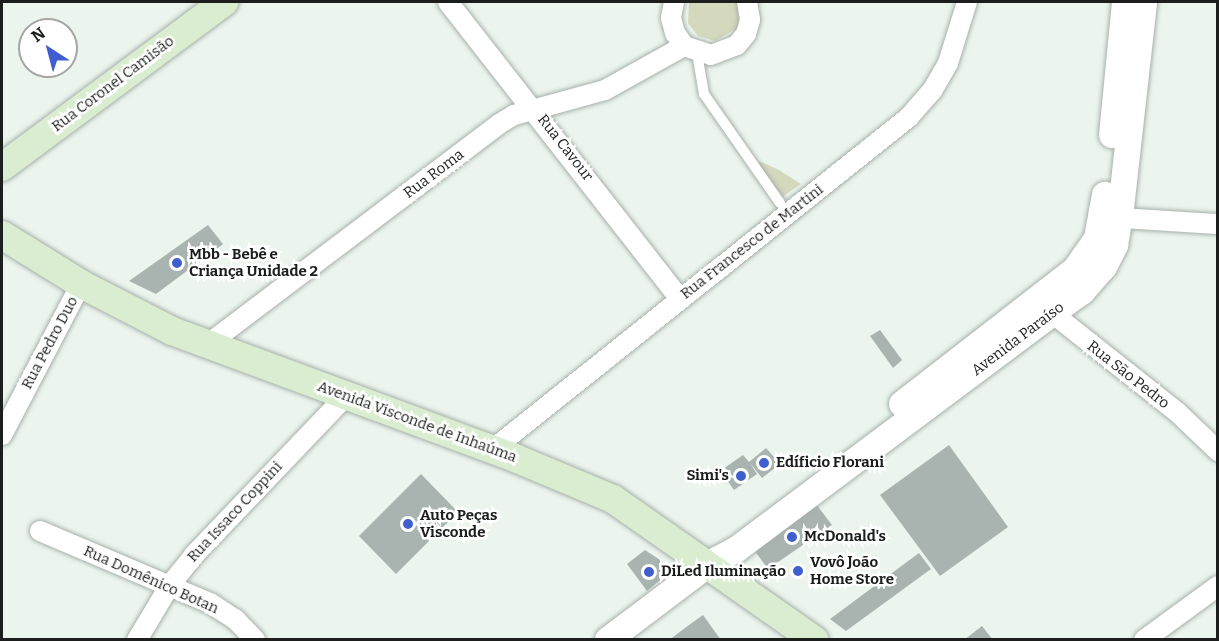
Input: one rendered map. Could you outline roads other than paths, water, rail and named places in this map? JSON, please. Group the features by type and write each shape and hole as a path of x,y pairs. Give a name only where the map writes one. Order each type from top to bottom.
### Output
{"main road":[{"name":"Rua Coronel Camisão","path":"2,167 224,2"},
{"name":"Avenida Visconde de Inhaúma","path":"2,235 81,284 207,345 347,395 613,499 814,639"}],"street":[{"name":"Rua Cavour","path":"448,2 535,110 680,298"},
{"path":"673,2 673,26 691,50 711,56 737,45 750,20 747,2"},
{"name":"Rua Francesco de Martini","path":"492,450 909,117 932,91 948,63 967,2"},
{"name":"Avenida Paraíso","path":"608,639 709,564 733,553 1044,308 1082,292 1104,267 1115,245 1112,217 1125,2"},
{"name":"Avenida Paraíso","path":"1112,217 1144,2"},
{"name":"Rua Roma","path":"207,345 499,124 514,115 605,90 691,50"},
{"path":"1112,217 1218,224"},
{"name":"Rua Pedro Duo","path":"2,435 81,284"},
{"name":"Rua São Pedro","path":"1044,308 1177,412 1218,451"},
{"name":"Rua Issaco Coppini","path":"137,639 170,585 215,531 347,395"},
{"name":"Rua Domênico Botan","path":"40,531 170,585 227,614 255,639"},
{"path":"1144,639 1218,586"}],"lane":[{"path":"691,50 704,94 780,203"}],"place":[{"name":"Mbb - Bebê e Criança Unidade 2","path":"177,263"},
{"name":"Edíficio Florani","path":"764,463"},
{"name":"Simi's","path":"741,476"},
{"name":"Auto Peças Visconde","path":"408,524"},
{"name":"McDonald's","path":"792,537"},
{"name":"Vovô João Home Store","path":"798,571"},
{"name":"DiLed Iluminação","path":"649,572"}]}
